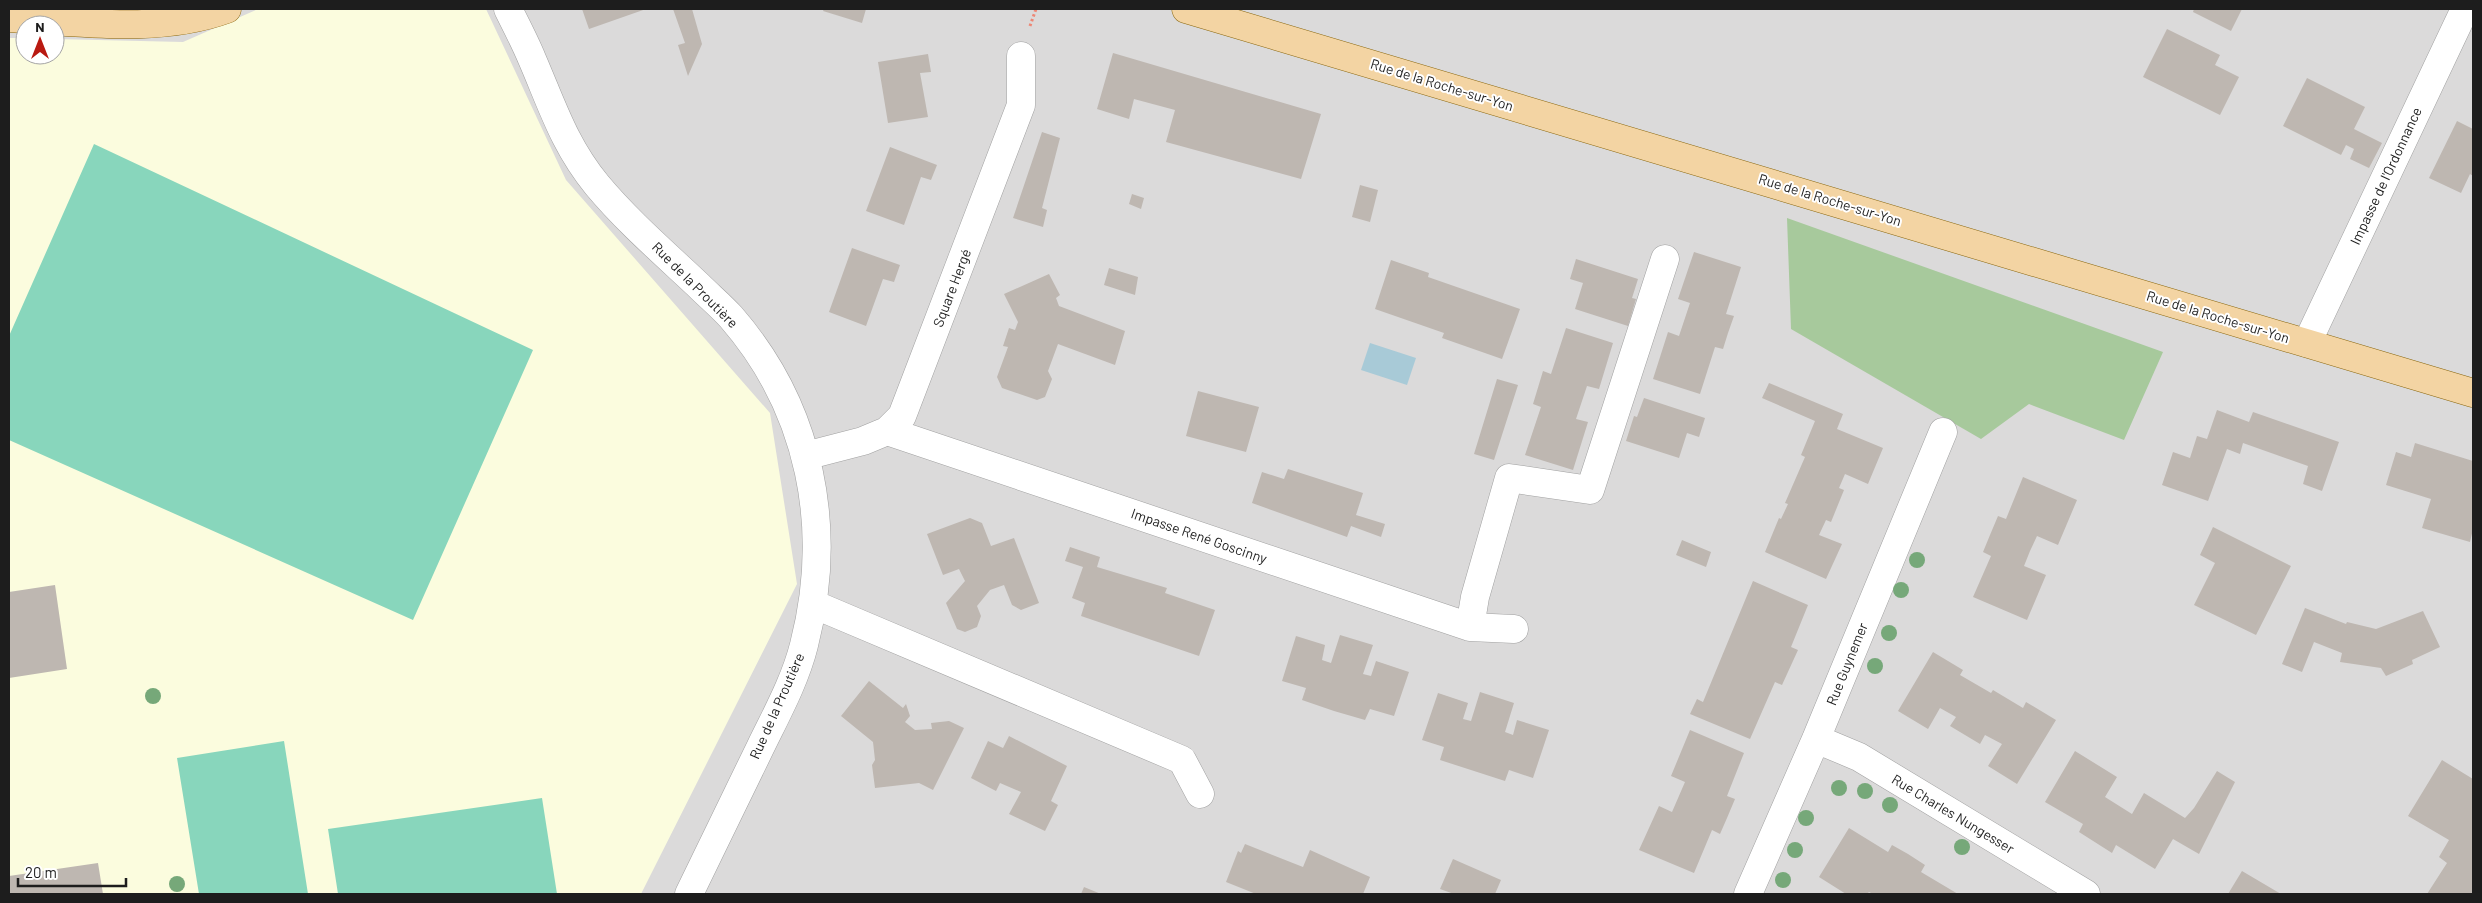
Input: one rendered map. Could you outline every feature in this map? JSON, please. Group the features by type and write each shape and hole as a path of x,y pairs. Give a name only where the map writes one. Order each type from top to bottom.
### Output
{"main road":[{"path":"9,18 146,24 188,20 227,9"},
{"name":"Rue de la Roche-sur-Yon","path":"1186,9 2473,393"}],"street":[{"path":"508,9 532,59"},
{"path":"527,9 532,59"},
{"name":"Impasse de l'Ordonnance","path":"2307,343 2464,9"},
{"name":"Square Hergé","path":"805,456 863,441 887,431 902,416 1021,105 1021,56"},
{"name":"Rue de la Proutière","path":"532,59 554,116 574,153 597,185 645,236 730,316 759,354 785,396 805,456 815,507 817,555 812,604 804,647 785,696 689,894"},
{"path":"1470,627 1475,597 1510,478 1590,490 1665,259"},
{"name":"Impasse René Goscinny","path":"887,431 1470,627 1514,628"},
{"name":"Rue Guynemer","path":"1748,894 1816,739 1943,432"},
{"path":"812,604 1182,760 1200,794"},
{"name":"Rue Charles Nungesser","path":"1816,739 1858,757 2086,894"}],"shaded area":[{"path":"9,9 2473,9 2473,894 9,894"},
{"path":"258,9 486,9 566,180 770,413 797,584 641,894 9,894 9,38 15,38 15,65 65,65 65,39 183,42"}],"green space":[{"path":"94,144 533,350 413,620 9,440 9,336"},
{"path":"1787,218 2163,352 2124,440 2029,404 1981,439 1791,329"},
{"path":"284,741 308,894 199,894 177,758"},
{"path":"542,798 557,894 338,894 328,829"}],"water":[{"path":"1370,343 1416,358 1407,385 1361,370"}],"building":[{"path":"582,9 646,9 589,29"},
{"path":"673,9 692,9 702,44 688,76 678,45 685,43"},
{"path":"824,9 866,9 862,23 823,11"},
{"path":"2194,9 2242,9 2231,31 2193,12"},
{"path":"2167,29 2220,55 2215,65 2239,77 2220,115 2143,77"},
{"path":"1113,53 1321,114 1301,179 1166,142 1175,110 1134,99 1129,119 1097,109"},
{"path":"928,54 931,72 920,73 928,117 888,123 878,62"},
{"path":"2307,78 2365,107 2354,129 2382,143 2369,168 2350,159 2354,149 2346,145 2341,155 2283,126"},
{"path":"2457,121 2473,129 2473,176 2470,174 2461,193 2429,178"},
{"path":"1042,132 1060,138 1042,208 1047,210 1043,227 1013,218"},
{"path":"890,147 937,165 931,180 921,177 904,225 866,211"},
{"path":"1360,185 1378,190 1370,222 1352,217"},
{"path":"1132,194 1144,198 1141,209 1129,204"},
{"path":"852,248 900,265 894,282 883,279 866,326 829,312"},
{"path":"1694,252 1741,267 1726,314 1734,316 1723,349 1715,347 1700,394 1653,379 1668,332 1679,336 1690,303 1678,299"},
{"path":"1576,259 1638,279 1632,298 1636,299 1628,326 1575,309 1583,283 1570,279"},
{"path":"1391,260 1429,273 1428,277 1520,309 1502,359 1442,338 1444,333 1375,309"},
{"path":"1109,268 1138,277 1135,295 1104,285"},
{"path":"1049,274 1060,295 1056,298 1059,306 1125,331 1115,365 1058,344 1048,371 1052,379 1045,397 1037,400 1002,388 997,377 1008,347 1003,346 1009,328 1015,330 1018,322 1004,294"},
{"path":"1566,328 1613,343 1599,389 1587,386 1576,419 1588,422 1573,470 1525,455 1541,407 1533,404 1543,371 1551,374"},
{"path":"1497,379 1518,385 1494,460 1474,454"},
{"path":"1769,383 1843,414 1837,429 1883,448 1868,484 1845,474 1839,488 1844,490 1831,522 1826,520 1819,535 1842,544 1826,579 1765,552 1779,518 1781,519 1788,504 1785,503 1805,457 1801,455 1815,421 1762,398"},
{"path":"1198,391 1259,407 1246,452 1186,436"},
{"path":"1644,398 1705,418 1699,437 1687,433 1679,458 1626,441 1634,416 1637,417"},
{"path":"2217,410 2249,422 2253,412 2339,442 2322,491 2303,484 2308,466 2243,443 2240,454 2227,449 2208,501 2162,485 2173,452 2190,458 2197,436 2207,439"},
{"path":"2415,443 2473,461 2473,529 2470,542 2422,528 2431,499 2386,485 2396,452 2411,457"},
{"path":"1288,469 1363,493 1356,515 1385,524 1381,537 1351,526 1347,537 1252,503 1262,472 1284,479"},
{"path":"2023,477 2077,500 2058,545 2037,536 2030,551 2024,566 2046,575 2027,620 1973,597 1991,556 1983,552 1990,535 1998,516 2006,519"},
{"path":"970,518 982,523 991,546 1014,538 1039,603 1021,610 1012,605 1004,585 990,590 977,606 981,616 977,627 965,632 957,629 946,603 965,581 959,569 943,575 927,534"},
{"path":"2213,527 2291,566 2256,635 2194,605 2215,563 2200,555"},
{"path":"1682,540 1711,552 1706,567 1676,555"},
{"path":"1070,547 1100,557 1097,567 1167,588 1165,593 1215,610 1199,656 1081,616 1085,603 1072,598 1083,567 1065,561"},
{"path":"1753,581 1808,605 1791,647 1798,650 1782,685 1775,682 1750,739 1690,714 1697,699 1703,702"},
{"path":"55,585 67,669 9,678 9,592"},
{"path":"2305,608 2346,624 2347,622 2376,629 2423,611 2440,647 2412,660 2413,664 2386,676 2381,668 2340,662 2342,653 2314,642 2302,672 2282,664"},
{"path":"1340,635 1373,645 1363,674 1371,676 1376,661 1409,672 1394,716 1370,709 1365,720 1334,711 1302,700 1306,688 1282,681 1296,636 1325,645 1322,660 1331,663"},
{"path":"1933,652 1963,670 1960,675 1991,693 1993,690 2023,708 2026,702 2056,720 2017,784 1988,766 2002,744 1985,735 1980,744 1950,726 1956,717 1940,708 1928,729 1898,711"},
{"path":"869,681 903,708 906,704 910,716 905,722 915,730 932,729 931,723 949,721 964,728 933,790 919,783 875,788 872,765 875,760 873,742 841,716"},
{"path":"1480,692 1514,703 1505,732 1513,735 1517,720 1549,730 1533,778 1509,770 1505,781 1440,760 1444,747 1422,740 1438,693 1468,703 1463,719 1471,721"},
{"path":"1690,730 1744,753 1727,796 1735,799 1720,834 1712,830 1694,873 1639,850 1659,806 1672,812 1685,782 1671,776"},
{"path":"1009,736 1067,766 1051,801 1058,805 1045,831 1009,814 1021,792 1000,783 996,791 971,778 988,741 1003,748"},
{"path":"2075,751 2117,777 2105,797 2132,814 2144,793 2185,818 2194,808 2217,771 2235,782 2199,854 2173,839 2155,869 2116,845 2112,853 2079,832 2083,824 2045,802"},
{"path":"2442,760 2473,779 2473,894 2427,894 2447,863 2439,857 2449,840 2408,816"},
{"path":"1849,828 1888,852 1892,845 1908,854 1925,865 1921,872 1958,894 1873,894 1869,892 1867,894 1846,894 1819,877"},
{"path":"1245,844 1303,867 1310,850 1370,877 1363,894 1256,894 1226,882 1238,851 1241,853"},
{"path":"1453,859 1501,880 1495,894 1454,894 1440,889"},
{"path":"98,863 103,894 9,894 9,876"},
{"path":"2242,871 2281,894 2228,894"},
{"path":"1084,887 1101,894 1081,894"}]}
